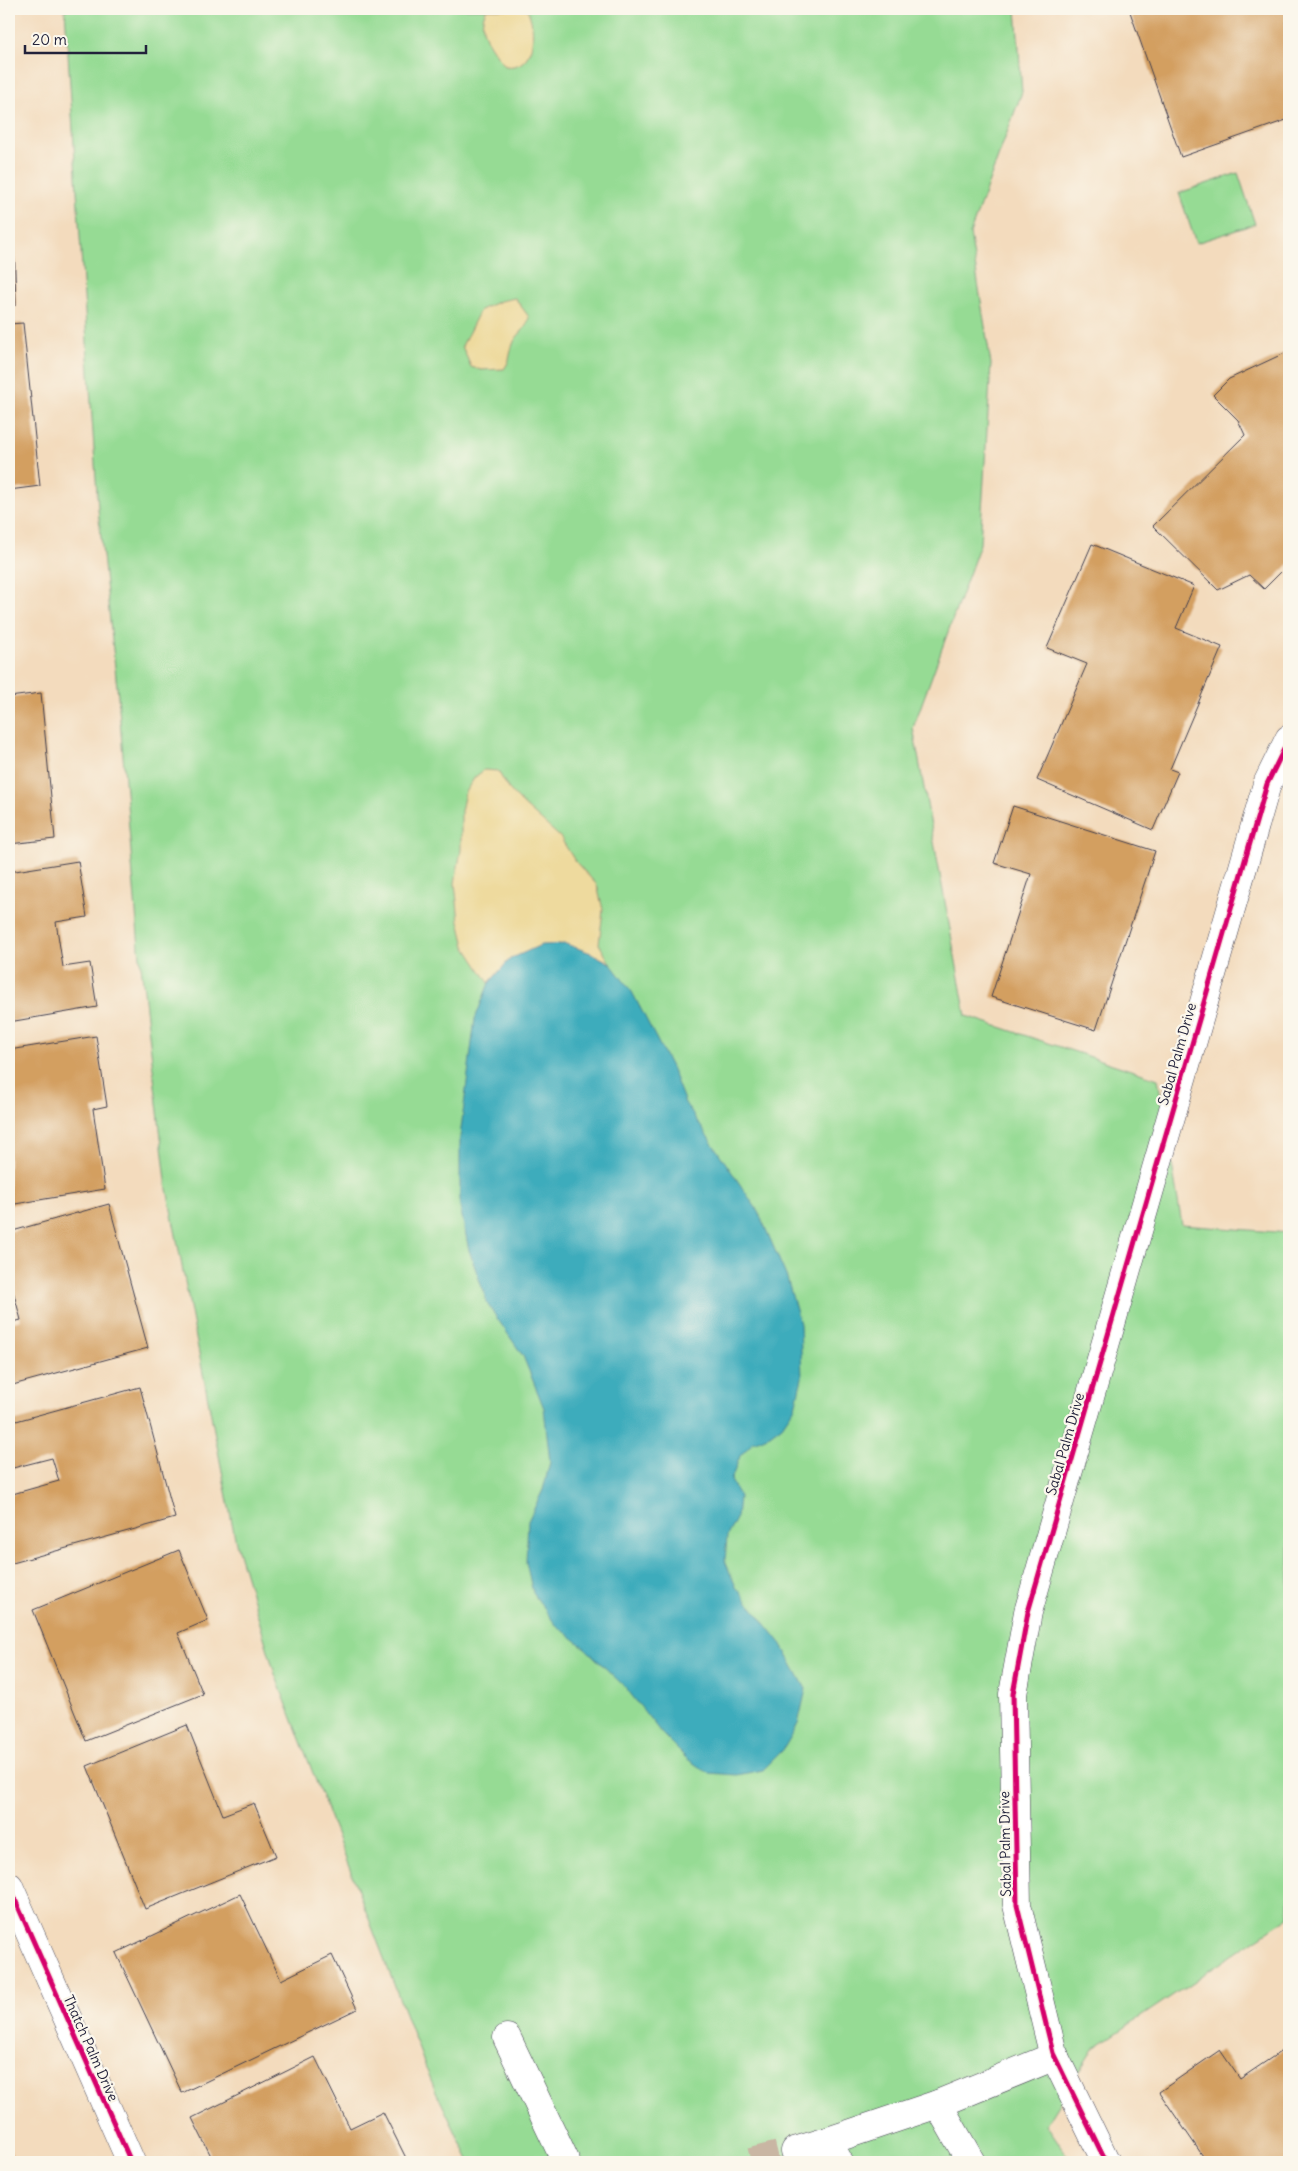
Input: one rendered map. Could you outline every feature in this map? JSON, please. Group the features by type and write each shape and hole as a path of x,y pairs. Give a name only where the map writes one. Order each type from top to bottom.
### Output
{"street":[{"name":"Sabal Palm Drive","path":"1106,2162 1055,2056 1017,1904 1013,1694 1028,1612 1267,784 1289,739"},
{"name":"Thatch Palm Drive","path":"9,1886 131,2162"},
{"path":"507,2038 566,2162"},
{"path":"794,2151 833,2152 938,2104 1055,2056"},
{"path":"938,2104 971,2162"}],"green space":[{"path":"65,9 1016,9 1022,92 970,233 991,364 980,544 913,728 966,1016 1158,1079 1182,1225 1289,1233 1289,1917 1093,2049 1046,2124 1072,2162 470,2162 431,2081 275,1674 236,1543 167,1189 139,948 118,696 98,509"},
{"path":"1238,173 1255,224 1196,243 1179,193"}],"sand":[{"path":"527,9 533,37 528,55 523,62 515,66 505,66 487,40 484,32 483,18 486,10"},
{"path":"515,298 529,317 526,326 515,340 506,366 504,369 481,370 471,367 462,346 480,310 500,301"},
{"path":"484,770 498,771 508,788 560,837 575,861 597,885 603,910 599,944 610,963 591,953 510,959 489,983 465,946 459,921 455,883 461,850 461,811 465,792 475,777"}],"water":[{"path":"566,944 591,953 610,963 632,992 671,1067 685,1103 758,1211 787,1278 800,1324 802,1378 795,1407 782,1426 770,1435 753,1442 740,1456 731,1480 739,1497 737,1517 727,1536 725,1561 736,1587 780,1642 806,1689 798,1724 783,1750 763,1770 737,1775 708,1773 686,1758 662,1734 626,1688 585,1648 555,1624 533,1593 526,1562 528,1521 543,1490 550,1462 544,1408 523,1356 488,1305 469,1250 460,1207 460,1137 475,1019 489,983 510,959 541,945"}],"building":[{"path":"1129,9 1289,9 1289,21 1285,22 1289,35 1289,119 1181,157"},
{"path":"9,145 11,145 16,305 9,306"},
{"path":"23,323 40,486 9,490 9,324"},
{"path":"1289,351 1289,564 1264,589 1249,575 1218,590 1153,526 1245,435 1238,420 1213,395 1229,379"},
{"path":"1092,544 1194,586 1176,628 1222,647 1170,769 1178,772 1153,830 1037,780 1087,664 1047,648"},
{"path":"41,693 55,839 9,844 9,697"},
{"path":"1013,806 1155,851 1096,1030 991,997 1031,874 994,863"},
{"path":"78,861 87,917 56,922 63,967 90,963 97,1007 9,1022 9,872"},
{"path":"96,1036 107,1106 93,1109 105,1189 9,1205 9,1050"},
{"path":"109,1204 148,1348 9,1386 9,1323 21,1320 12,1287 9,1288 9,1232"},
{"path":"140,1387 175,1518 9,1564 9,1495 59,1481 52,1458 9,1469 9,1423"},
{"path":"179,1550 208,1620 178,1633 203,1694 86,1741 33,1610"},
{"path":"187,1725 223,1815 254,1803 276,1856 145,1909 87,1766"},
{"path":"240,1894 281,1980 332,1955 357,2009 182,2093 116,1953"},
{"path":"1289,2046 1289,2162 1207,2162 1159,2092 1220,2050 1240,2079"},
{"path":"315,2057 350,2128 383,2112 408,2162 214,2162 192,2118"},
{"path":"9,2147 15,2162 9,2162"}],"tunnel":[{"path":"751,2162 795,2151"}],"cycle path":[{"path":"1106,2162 1053,2053 1017,1905 1013,1694 1028,1612 1267,784 1289,739"},
{"path":"9,1886 131,2162"}]}
